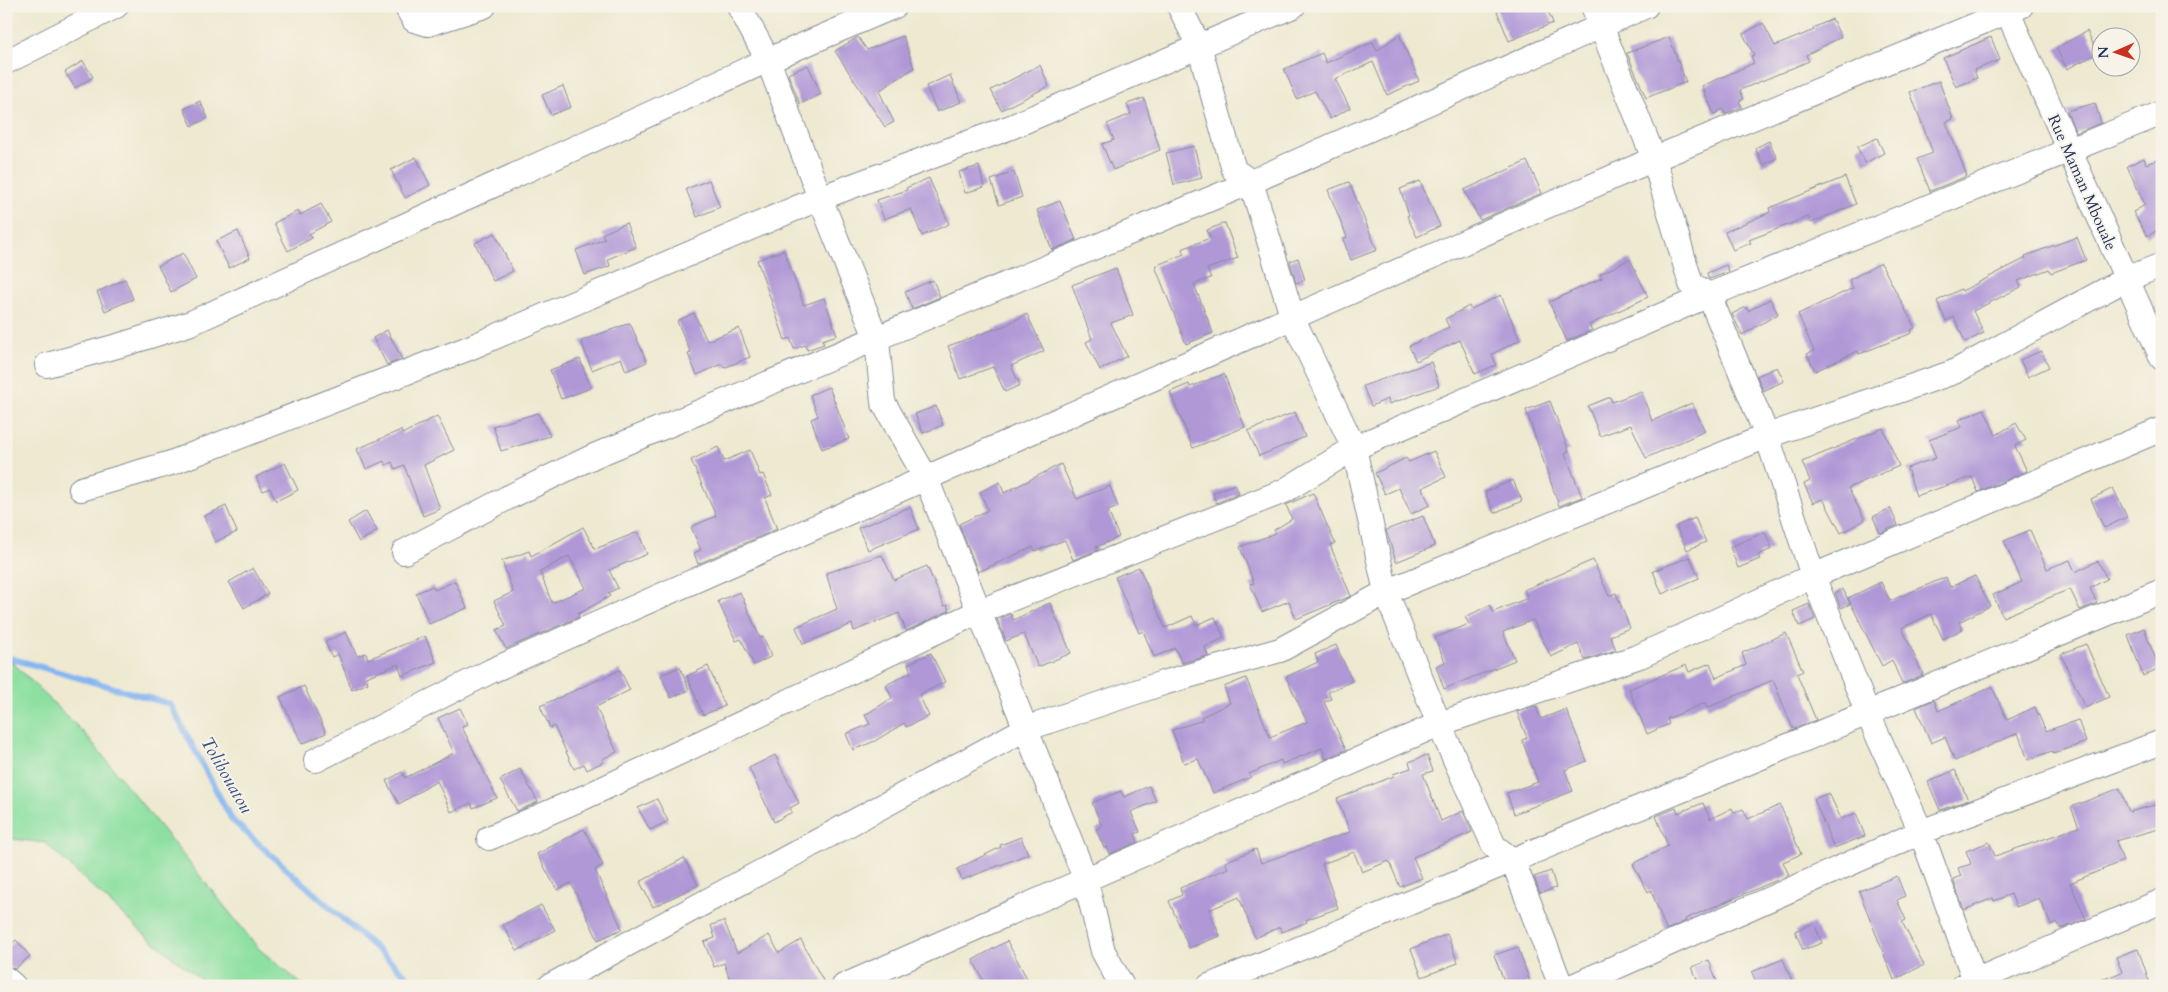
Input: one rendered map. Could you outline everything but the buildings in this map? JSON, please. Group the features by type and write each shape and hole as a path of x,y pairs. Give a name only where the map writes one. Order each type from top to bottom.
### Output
{"street":[{"path":"6,62 116,6"},
{"path":"406,6 414,20 420,24 428,24 484,6"},
{"path":"739,6 768,60 820,198 877,340 883,402 926,478 1085,878 1103,951 1122,986"},
{"path":"47,364 121,345 191,322 768,60 895,6"},
{"path":"1179,6 1199,46 1234,170 1251,182 1292,319 1354,448 1386,592 1439,724 1494,846 1512,861 1561,986"},
{"path":"81,489 171,463 468,348 820,198 1011,127 1293,6"},
{"path":"404,552 507,498 594,456 877,340 1251,182 1597,16 1646,6"},
{"path":"316,760 491,671 926,478 1654,159 2011,8"},
{"name":"Rue Maman Mbouale","path":"2011,8 2069,149 2162,358"},
{"path":"1597,16 1654,159 1691,284 1709,295 1768,436 1813,576 1868,714 1921,832 1972,984 2162,901"},
{"path":"489,838 584,797 978,612 1284,491 1354,448 1709,295 2162,113"},
{"path":"550,986 1025,729 1163,683 1280,650 1386,592 1768,436 1954,372 2126,279 2162,265"},
{"path":"844,986 1085,878 1439,724 1640,656 1813,576 2162,429"},
{"path":"1210,986 2162,591"},
{"path":"1573,986 1921,832 2162,742"},
{"path":"6,979 14,986"}],"green space":[{"path":"6,656 86,735 259,949 304,986 209,986 144,934 45,843 6,838"}],"waterway":[{"name":"Tolibouatou","path":"6,657 170,704 232,820 418,986"}]}
